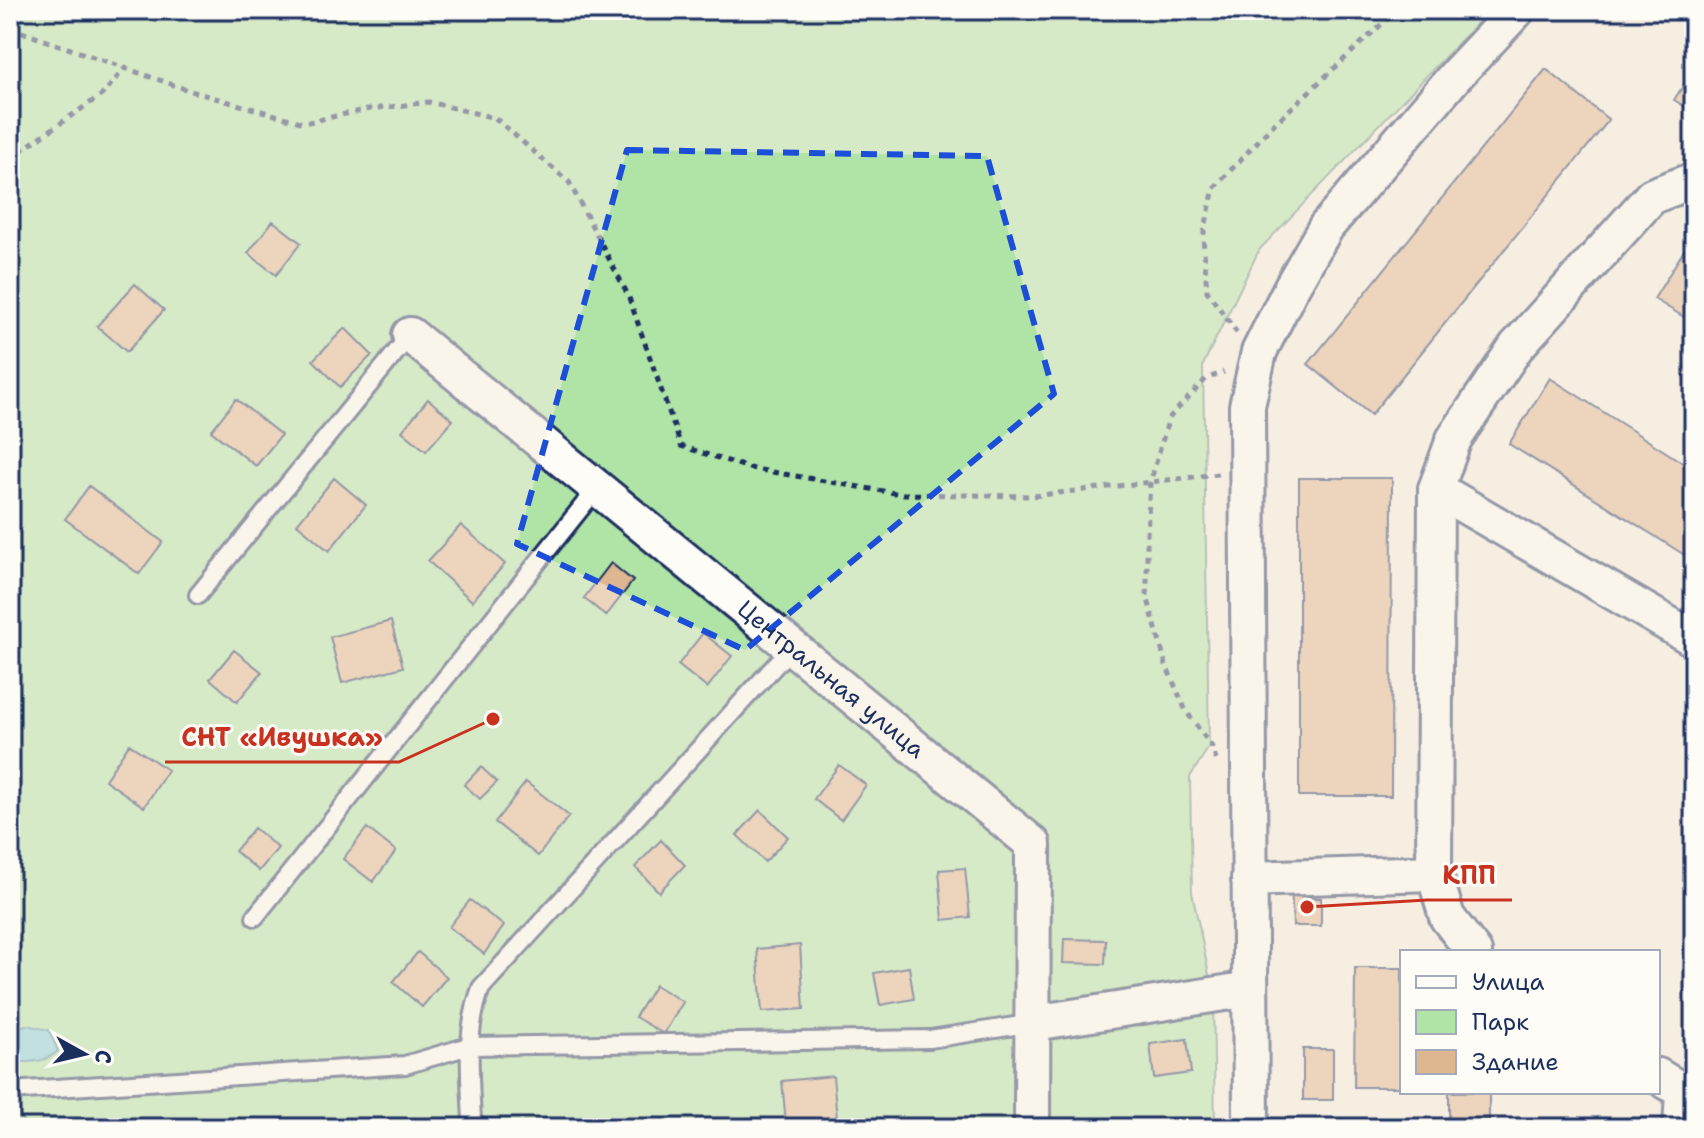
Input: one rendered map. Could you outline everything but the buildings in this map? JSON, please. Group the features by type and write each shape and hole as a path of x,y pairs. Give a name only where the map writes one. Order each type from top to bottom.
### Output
{"street":[{"path":"1251,1128 1247,406 1259,352 1326,227 1456,75 1517,10"},
{"path":"1472,950 1447,917 1434,873 1436,489 1454,439 1516,347 1652,196 1686,183 1694,184"},
{"name":"Центральная улица","path":"410,335 1033,844 1032,1128"},
{"path":"1436,489 1694,639"},
{"path":"1249,879 1434,873"},
{"path":"1034,1023 1250,989"},
{"path":"1678,1089 1681,1128"}],"lane":[{"path":"198,595 410,335"},
{"path":"255,917 597,488"},
{"path":"475,1126 469,1046 472,1012 481,988 792,647"},
{"path":"10,1091 405,1065 469,1046 930,1039 1034,1023"}],"path":[{"path":"1259,352 1232,330 1207,291 1203,237 1214,188 1272,126 1397,10"},
{"path":"10,28 194,92 304,123 364,110 429,102 495,118 569,182 628,295 681,446 749,468 900,494 1033,496 1247,469"},
{"path":"10,158 103,94 125,68"},
{"path":"1217,761 1212,747 1186,711 1166,665 1147,596 1150,483 1169,418 1206,379 1226,372"}],"highlighted area":[{"path":"627,150 987,156 1054,394 745,650 517,544"}],"green space":[{"path":"10,10 1490,10 1259,250 1203,365 1209,747 1190,777 1192,892 1213,994 1215,1128 10,1128"}],"water":[{"path":"27,1025 49,1030 58,1051 41,1060 10,1061 10,1028"}],"place":[{"name":"СНТ «Ивушка»","path":"493,719"},
{"name":"КПП","path":"1307,907"}]}
